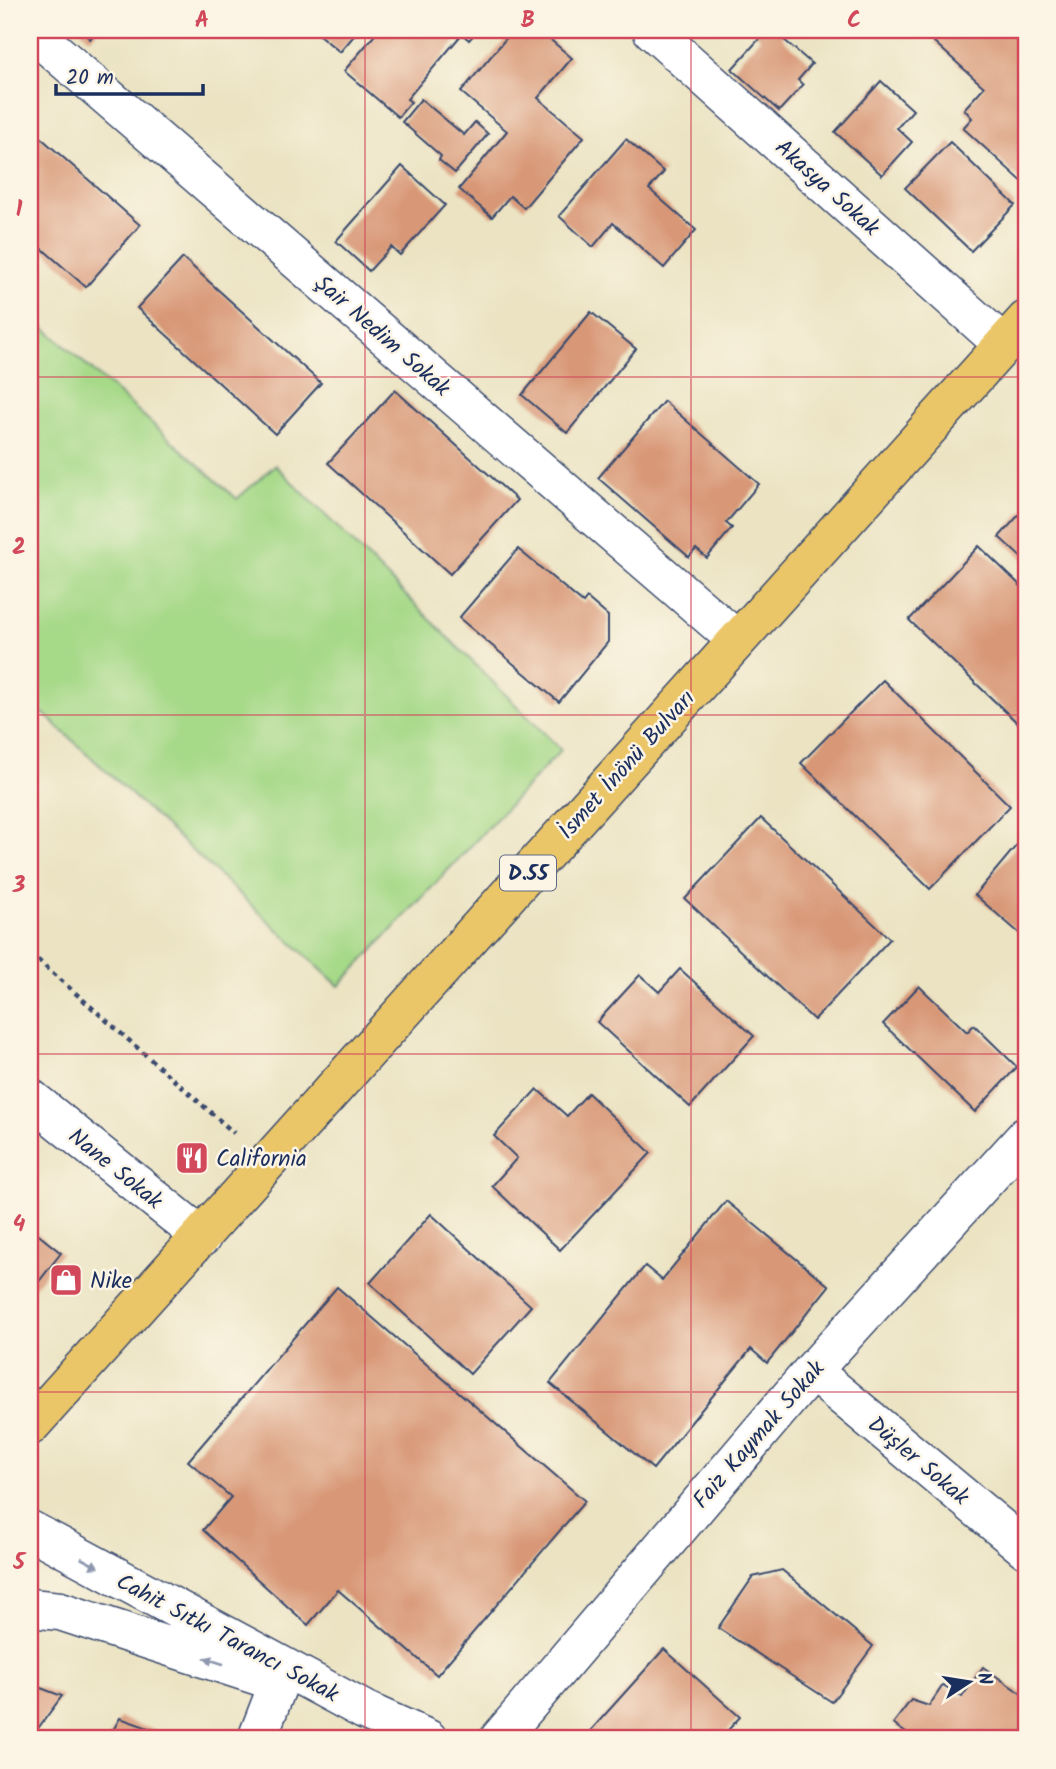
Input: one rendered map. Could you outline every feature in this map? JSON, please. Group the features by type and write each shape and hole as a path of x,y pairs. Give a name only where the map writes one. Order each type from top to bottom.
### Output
{"main road":[{"name":"İsmet İnönü Bulvarı","path":"30,1426 1015,333"}],"street":[{"name":"Şair Nedim Sokak","path":"30,30 737,640"},
{"name":"Akasya Sokak","path":"652,30 1015,333"},
{"name":"Nane Sokak","path":"30,1098 202,1237"},
{"name":"Faiz Kaymak Sokak","path":"499,1739 811,1371 1026,1136"},
{"name":"Düşler Sokak","path":"811,1371 1026,1549"},
{"name":"Cahit Sıtkı Tarancı Sokak","path":"30,1531 364,1710 428,1739"},
{"name":"Cahit Sıtkı Tarancı Sokak","path":"30,1608 60,1611 364,1710"},
{"path":"257,1739 279,1682"}],"path":[{"path":"30,953 268,1164"}],"green space":[{"path":"30,315 237,499 275,465 561,750 339,986 30,701"}],"building":[{"path":"80,30 98,30 90,39"},
{"path":"313,30 359,30 340,52"},
{"path":"379,30 478,30 469,40 462,34 407,99 411,102 398,117 344,71"},
{"path":"513,30 539,30 572,58 538,98 584,137 524,208 510,196 492,217 459,189 507,131 461,92"},
{"path":"751,30 790,30 782,38 812,64 798,80 803,85 779,111 732,69 760,38"},
{"path":"945,30 1022,30 1026,33 1026,185 963,128 972,118 964,109 984,87 934,42"},
{"path":"881,81 913,110 897,128 912,142 882,175 835,132"},
{"path":"421,99 464,135 475,122 488,134 455,173 439,160 441,156 402,122"},
{"path":"32,130 140,225 86,287 30,238"},
{"path":"626,139 664,172 649,189 696,230 664,268 613,223 593,247 559,216"},
{"path":"950,142 1015,205 971,251 905,188"},
{"path":"402,166 445,205 400,255 391,247 369,271 336,241"},
{"path":"183,258 321,383 275,434 137,308"},
{"path":"591,312 636,349 567,433 522,395"},
{"path":"395,390 517,500 450,574 328,463"},
{"path":"664,401 759,484 726,523 732,528 707,558 696,549 689,557 598,478"},
{"path":"1026,507 1026,562 999,537"},
{"path":"979,546 1026,591 1026,731 909,620"},
{"path":"518,549 583,603 587,598 608,616 608,642 559,702 459,618"},
{"path":"883,680 1010,806 930,889 801,763"},
{"path":"761,818 890,939 814,1020 685,899"},
{"path":"1026,834 1026,939 975,895"},
{"path":"680,969 754,1036 690,1107 597,1022 640,975 659,992"},
{"path":"919,986 967,1032 974,1025 1017,1067 975,1112 883,1024"},
{"path":"537,1089 567,1116 588,1093 651,1153 560,1250 492,1186 517,1158 494,1136"},
{"path":"726,1201 829,1286 767,1363 751,1349 653,1469 550,1383 645,1266 662,1280"},
{"path":"431,1214 531,1306 470,1374 370,1283"},
{"path":"30,1228 61,1253 30,1293"},
{"path":"337,1287 585,1501 437,1675 338,1590 308,1625 203,1530 231,1497 188,1461"},
{"path":"782,1570 873,1646 832,1702 718,1628 753,1577"},
{"path":"664,1649 740,1717 720,1739 583,1739"},
{"path":"983,1667 1026,1697 1026,1739 915,1739 893,1724 911,1700 929,1706 943,1685 962,1697"},
{"path":"30,1684 62,1696 30,1739"},
{"path":"120,1718 179,1739 108,1739"}],"place":[{"name":"California","path":"192,1158"},
{"name":"Nike","path":"66,1280"}]}
